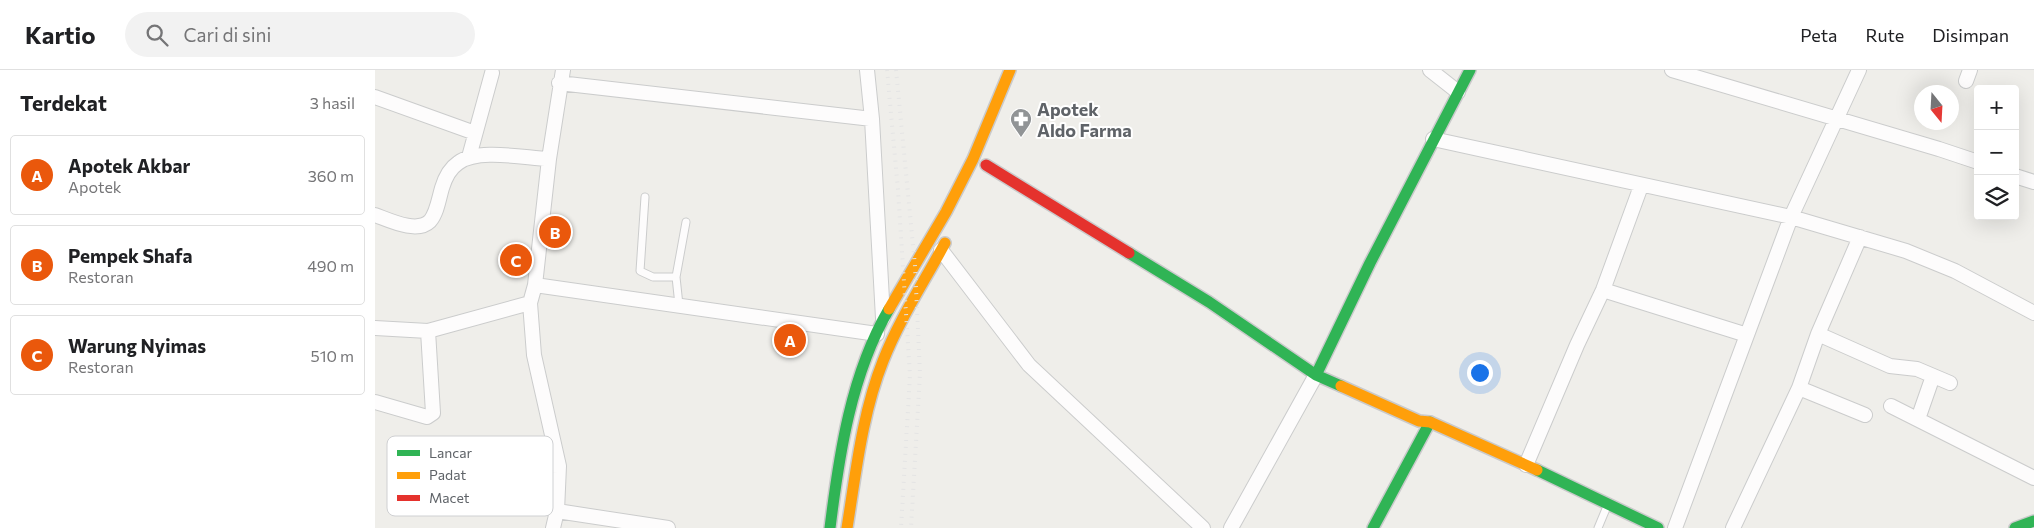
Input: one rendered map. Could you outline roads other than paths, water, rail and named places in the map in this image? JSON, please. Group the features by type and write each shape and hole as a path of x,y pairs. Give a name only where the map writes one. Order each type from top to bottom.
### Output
{"street":[{"path":"867,70 872,119 883,319"},
{"path":"831,528 839,456 846,424 877,334 883,319 946,212 973,158 1010,70"},
{"path":"1430,70 1458,92"},
{"path":"1231,528 1316,375 1369,264 1470,70"},
{"path":"1672,70 1974,161"},
{"path":"1675,528 1791,217 1838,120 1859,70"},
{"path":"469,158 492,73"},
{"path":"552,436 533,355 530,304 535,285 549,159 561,76 872,119"},
{"path":"375,97 475,133"},
{"path":"1433,139 1641,186 1791,217 1906,251 1955,271 2034,312"},
{"path":"375,215 413,226 423,225 430,221 435,213 445,178 450,170 459,162 469,158 481,155 549,159"},
{"path":"986,165 1209,302 1316,375 1419,421 1430,422 1526,465 1655,528"},
{"path":"2019,177 2034,182"},
{"path":"1526,465 1577,345 1603,290 1641,186"},
{"path":"847,528 864,423 871,394 883,360 903,319 950,233"},
{"path":"1733,528 1799,388 1819,334 1860,237"},
{"path":"941,250 1029,365 1203,528"},
{"path":"535,285 877,334"},
{"path":"1603,290 1747,335"},
{"path":"375,328 427,331 530,304"},
{"path":"375,402 427,417 433,413 427,331"},
{"path":"1819,334 1890,366 1917,370 1950,383"},
{"path":"1918,419 1933,376"},
{"path":"1799,388 1865,415"},
{"path":"1891,406 2034,478"},
{"path":"1373,528 1430,422"},
{"path":"553,440 559,466 557,511 553,528"},
{"path":"553,466 559,466"},
{"path":"557,511 634,525 668,528"},
{"path":"2016,528 2034,521"}],"lane":[{"path":"645,197 640,271 653,276 676,276"},
{"path":"679,305 676,276 686,222"},
{"path":"1598,528 1609,504"}],"railway":[{"path":"887,70 898,190 910,375 901,528"},
{"path":"896,70 915,266 920,374 911,528"}],"place":[{"name":"Apotek Aldo Farma","path":"1021,138"},
{"name":"Pempek Shafa","path":"555,232"},
{"name":"Warung Nyimas","path":"516,260"},
{"name":"Apotek Akbar","path":"790,340"}]}
